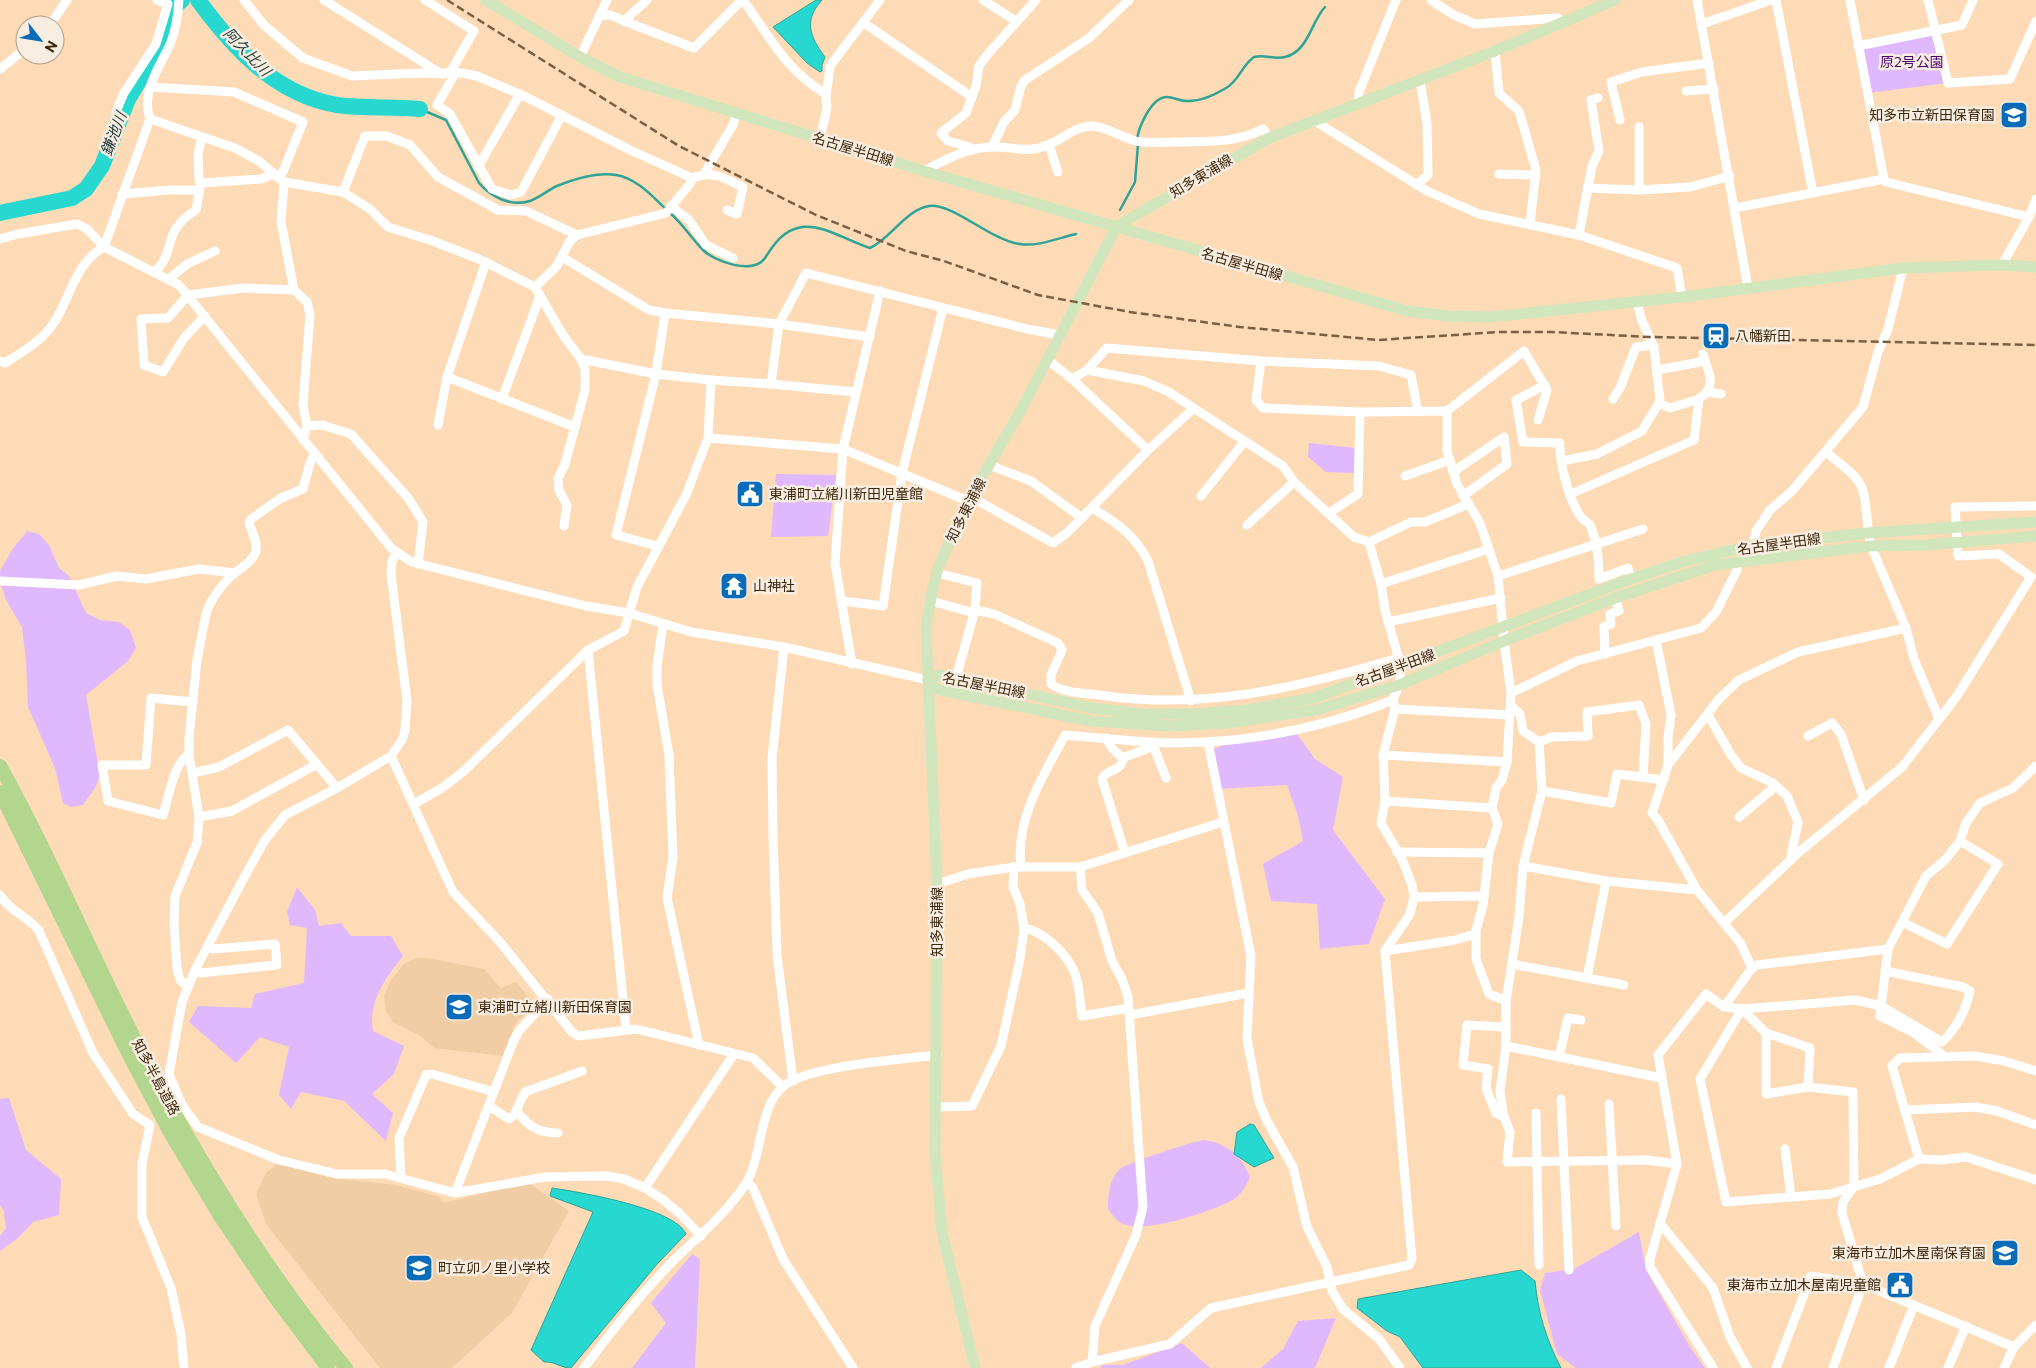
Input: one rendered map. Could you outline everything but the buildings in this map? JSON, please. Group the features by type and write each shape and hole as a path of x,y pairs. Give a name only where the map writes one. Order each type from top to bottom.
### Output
{"highway":[{"name":"知多半島道路","path":"0,766 44,850 141,1051 183,1128 242,1224 285,1287 346,1368"},
{"name":"知多半島道路","path":"0,792 172,1136 225,1224 274,1296 328,1368"}],"main road":[{"name":"名古屋半田線","path":"486,0 580,57 620,77 924,171 1407,311 1447,316 1489,317 1682,297 1903,268 2002,265 2036,267"},
{"name":"知多東浦線","path":"977,1368 942,1232 935,1154 937,884 926,627 937,573 969,499 1048,360 1117,226 1269,138 1495,51 1615,0"},
{"name":"名古屋半田線","path":"2036,522 1868,533 1753,545 1685,561 1631,578 1503,628 1400,662 1314,698 1247,710 1193,714 1141,714 1093,708 939,675 928,680 936,689 1090,721 1169,726 1228,723 1316,710 1399,685 1504,641 1689,572 1738,561 1871,546 1926,545 2036,536"}],"street":[{"path":"57,15 67,0"},
{"path":"116,112 124,93 156,44 169,2 157,0"},
{"path":"0,360 5,363 46,332 64,304 78,274 96,252 104,247 150,119 146,108 150,87 172,40 179,0"},
{"path":"244,0 264,25 303,58 352,76 420,73 477,76 520,94 630,150 692,178 704,174 721,177 743,187 737,214 727,210"},
{"path":"425,0 474,31 447,73"},
{"path":"580,57 608,0"},
{"path":"624,21 646,0"},
{"path":"599,16 611,15 694,48 743,0 784,60 804,81 826,94"},
{"path":"820,139 827,108 826,94 830,66 864,24 880,0"},
{"path":"983,0 1016,21"},
{"path":"971,151 970,147 948,141 941,133 966,113 979,66 1036,0"},
{"path":"992,146 998,132 1014,110 1021,86 1025,80 1089,38 1129,0"},
{"path":"1358,103 1359,92 1396,0"},
{"path":"1431,0 1452,14 1475,24 1558,18 1562,23"},
{"path":"1696,0 1730,176 1748,288"},
{"path":"1702,24 1771,0"},
{"path":"1776,0 1814,193"},
{"path":"1850,0 1886,182 2029,217"},
{"path":"1928,0 1948,83 2010,79 2036,21"},
{"path":"1858,46 1936,32 1962,25 1973,0"},
{"path":"327,1 454,77 437,105 450,114 492,189 511,195 521,192 562,115"},
{"path":"864,24 972,96"},
{"path":"1495,51 1499,93 1519,111 1535,175 1530,224"},
{"path":"0,69 15,57"},
{"path":"1620,120 1611,82 1642,72 1709,63"},
{"path":"1416,185 1428,175 1427,124 1420,80"},
{"path":"150,87 234,92 303,122 279,178 282,222 294,290 306,302 310,315 303,405 307,426 303,440"},
{"path":"1686,91 1714,90"},
{"path":"478,167 520,94"},
{"path":"1578,235 1592,166 1599,151 1591,100 1598,98"},
{"path":"704,174 733,125 736,113"},
{"path":"150,119 235,148 259,161 279,178"},
{"path":"1317,119 1318,122 1416,185 1479,214 1578,235 1677,268 1682,297"},
{"path":"924,171 942,161 992,146 1022,151 1049,145 1077,130 1092,126 1136,141 1151,143 1212,143 1242,137 1263,129 1269,138"},
{"path":"1639,127 1639,190"},
{"path":"343,192 365,136 387,136 410,145 438,177 492,207 498,210 526,211 577,235"},
{"path":"155,272 161,266 172,232 180,220 196,210 200,188 198,154 202,137"},
{"path":"1049,145 1058,172"},
{"path":"1498,174 1535,175"},
{"path":"1587,188 1639,190 1690,187 1730,176"},
{"path":"122,194 158,190 195,190 261,179 279,178 343,192 370,209 388,227 430,240 486,262 534,287 563,335 581,359 585,370 585,390 565,464 558,479 559,490 567,505 564,526"},
{"path":"534,287 547,278 562,257 570,241 577,235 669,209 690,184 692,178"},
{"path":"1734,208 1884,179"},
{"path":"2002,265 2029,217 2036,199"},
{"path":"669,209 693,225 706,245 733,258"},
{"path":"0,239 77,224 88,229 104,247 179,285 396,553 418,564 576,604 629,613 697,633 784,647 928,680"},
{"path":"169,279 187,264 215,251"},
{"path":"562,257 649,310 779,324 870,337"},
{"path":"438,425 447,377 486,262"},
{"path":"1753,545 1756,531 1770,510 1792,491 1859,413 1866,400 1878,352 1888,329 1903,268"},
{"path":"771,384 779,324 806,273 1060,335"},
{"path":"205,316 184,338 163,372 144,365 141,319 168,318 188,295 243,288 294,290"},
{"path":"852,664 835,564 843,448 880,291"},
{"path":"502,399 540,296"},
{"path":"1562,461 1597,454 1642,431 1659,403 1660,389 1653,345 1642,321 1637,302"},
{"path":"842,601 883,606 902,473 944,308"},
{"path":"657,546 616,535 656,374 664,313"},
{"path":"1613,399 1620,388 1636,347 1653,345"},
{"path":"1072,379 1087,370 1107,348 1262,361 1379,366 1411,375 1418,412"},
{"path":"1262,361 1256,400 1263,408 1360,412 1447,411 1524,351 1547,390 1538,420"},
{"path":"1658,370 1704,358 1710,382 1707,392 1699,399 1670,408 1659,403"},
{"path":"581,359 656,374 855,392"},
{"path":"1048,360 1072,379 1148,450"},
{"path":"1087,370 1144,381 1169,392 1283,466 1294,482 1354,537 1369,542 1411,522 1425,522 1465,500 1508,464 1504,436 1453,472"},
{"path":"447,377 575,427"},
{"path":"414,804 442,788 464,771 588,650 624,631 636,587 686,495 708,438 710,380"},
{"path":"1545,385 1516,400 1523,442 1560,443 1559,456 1562,461 1566,484 1582,518 1589,523 1597,544 1599,579 1628,568 1631,578"},
{"path":"1707,392 1722,394"},
{"path":"1571,494 1694,440 1699,399"},
{"path":"708,438 843,448 969,499 1053,543 1082,518 1148,450 1193,409"},
{"path":"1447,411 1448,452 1453,472 1465,500 1480,523 1498,576 1511,693 1507,762 1502,780 1496,788 1492,808 1498,824 1489,854 1484,896 1476,932 1476,958 1489,994 1506,1001"},
{"path":"1328,514 1358,494 1360,412"},
{"path":"307,426 322,425 351,434 409,499 423,522 418,564"},
{"path":"1201,496 1244,442"},
{"path":"1826,452 1859,481 1863,489 1871,546 1906,628 1914,659 1939,719"},
{"path":"187,986 180,980 177,968 174,933 175,896 197,843 199,817 190,754 197,660 206,614 212,602 234,573 251,562 256,546 249,523 251,519 281,498 303,488 315,453"},
{"path":"1405,476 1450,460"},
{"path":"989,465 1031,481 1082,518"},
{"path":"1247,525 1294,482"},
{"path":"1724,923 1790,861 1902,767 1957,696 2031,577 1999,554 1958,556 1955,507 2036,506"},
{"path":"1092,508 1114,522 1140,545 1148,562 1191,701"},
{"path":"1498,576 1643,528"},
{"path":"1075,1368 1092,1362 1170,1344 1211,1308 1409,1265 1412,1259 1386,951 1410,914 1414,897 1412,885 1381,822 1385,801 1383,755 1399,685 1400,662 1388,622 1382,584 1369,542"},
{"path":"1382,584 1489,549"},
{"path":"396,553 392,561 391,574 407,711 402,740 391,756 337,788 292,810 280,819 246,874 187,986 179,1015 169,1074 182,1105 198,1127 279,1160 337,1174 385,1174 455,1192 545,1177 607,1176 624,1179 645,1188 679,1213 701,1236"},
{"path":"1511,693 1577,661 1701,628 1712,619 1737,570 1738,561"},
{"path":"0,581 79,585 117,576 146,579 199,569 234,573"},
{"path":"937,573 977,583 974,612 956,678"},
{"path":"1388,622 1500,598"},
{"path":"1605,654 1604,627 1611,624 1610,614 1619,611 1615,598"},
{"path":"930,601 974,612 994,614 1058,643 1062,650 1049,680 1056,688 1116,698 1191,701 1241,697 1400,662"},
{"path":"663,624 657,666 657,685 669,755 673,857 667,898 699,1045"},
{"path":"1668,765 1719,699 1739,680 1798,652 1906,628"},
{"path":"1656,640 1671,715 1668,737 1668,765 1652,813 1658,820 1696,890 1740,944 1752,968"},
{"path":"784,647 772,758 773,834 777,955 793,1080"},
{"path":"588,650 626,1028"},
{"path":"190,754 184,757 178,769 163,815 108,801 102,765 146,765 151,698 193,702"},
{"path":"1116,698 1109,738 1112,751 1122,758"},
{"path":"936,1107 972,1106 996,1059 1005,1030 1020,958 1024,928 1020,904 1013,887 1022,831 1031,799 1065,735 1153,743 1208,742 1290,731 1394,705 1511,711 1520,714 1523,731 1539,742"},
{"path":"1539,742 1552,737 1588,736 1587,712 1639,705 1646,724 1643,777"},
{"path":"1708,715 1731,755 1741,768 1776,786 1788,796 1798,822 1790,861"},
{"path":"1808,736 1832,723 1841,734 1864,800"},
{"path":"193,773 219,767 288,730 337,788"},
{"path":"1208,742 1251,956 1247,1039 1259,1102 1267,1121 1293,1167 1308,1226 1328,1267 1330,1282 1343,1309 1378,1339 1400,1368"},
{"path":"1539,742 1542,791 1523,866 1506,1001 1506,1046 1500,1091 1504,1118 1510,1132 1507,1162 1612,1162 1646,1160 1677,1164"},
{"path":"1122,758 1153,743"},
{"path":"1153,743 1166,778"},
{"path":"1383,755 1507,762"},
{"path":"391,756 453,892 468,910 485,925 548,999 568,1028 578,1036 626,1028 754,1058 783,1087"},
{"path":"1122,758 1122,765 1107,772 1102,779 1125,853"},
{"path":"199,817 232,811 317,764"},
{"path":"1943,1055 1914,1033 1880,1016 1888,949 1904,923 1926,876 1946,860 1960,841 1966,823 1980,803 2013,788 2036,766"},
{"path":"1542,791 1611,802 1617,774 1664,780"},
{"path":"1739,817 1776,786"},
{"path":"1385,801 1492,808"},
{"path":"937,884 968,874 1017,867 1080,867 1223,822"},
{"path":"1904,923 1948,944 1998,864 1960,841"},
{"path":"1397,852 1489,854"},
{"path":"1523,866 1606,881 1696,890"},
{"path":"1080,867 1082,890 1098,913 1112,961 1122,979 1128,997 1143,1207 1136,1235 1095,1326 1092,1362"},
{"path":"1587,978 1606,881"},
{"path":"0,895 10,908 33,923 39,931 93,1053 133,1114 150,1125 142,1164 142,1217 171,1288 181,1334 184,1368"},
{"path":"1414,897 1484,896"},
{"path":"1024,928 1043,937 1055,946 1071,966 1075,975 1082,1016 1130,1011 1248,993"},
{"path":"1386,951 1455,940 1475,934 1476,932"},
{"path":"195,970 200,973 277,965 275,944 213,949 208,946"},
{"path":"1724,1007 1752,968 1757,965 1888,949"},
{"path":"1512,964 1624,985"},
{"path":"1713,1368 1650,1267 1650,1259 1677,1164 1658,1056 1706,994 1724,1007 1742,1009 1856,1000 1881,1006 1942,1042 1954,1030 1964,1012 1970,991 1963,987 1885,971"},
{"path":"455,1192 518,1031 548,999"},
{"path":"1742,1009 1766,1033 1810,1048 1808,1087"},
{"path":"1742,1009 1700,1079 1726,1202 1830,1194 1880,1179 1919,1160 1966,1157 2036,1180"},
{"path":"1559,1057 1568,1018 1581,1020"},
{"path":"1504,1118 1496,1113 1486,1088 1488,1068 1463,1065 1467,1026 1506,1027"},
{"path":"1766,1033 1766,1094 1808,1087 1853,1092 1854,1186 1843,1202 1842,1213 1863,1284 1833,1368"},
{"path":"1506,1046 1661,1078"},
{"path":"645,1188 734,1054"},
{"path":"584,1368 622,1319 674,1260 701,1236 747,1182 771,1103 783,1087 793,1080 812,1073 936,1055"},
{"path":"1919,1160 1892,1066 1900,1058 1943,1055 1975,1056 2004,1061 2036,1071"},
{"path":"489,1106 509,1119 516,1111 525,1092 582,1071"},
{"path":"400,1177 399,1138 426,1075 432,1074 494,1092"},
{"path":"1561,1099 1569,1270"},
{"path":"1609,1104 1616,1226"},
{"path":"1905,1110 1976,1107 1997,1111 2036,1125"},
{"path":"516,1111 525,1121 542,1133 558,1133"},
{"path":"1536,1113 1539,1265"},
{"path":"1785,1149 1791,1197"},
{"path":"747,1182 753,1188 783,1259 853,1368"},
{"path":"1660,1223 1713,1288 1730,1337 1747,1368"},
{"path":"1776,1368 1811,1276 1863,1284 2014,1347"},
{"path":"1889,1368 1914,1305"},
{"path":"2004,1368 2014,1347 2036,1325"},
{"path":"1948,1368 1966,1326"}],"shaded area":[{"name":"東浦町立緒川新田保育園","path":"416,958 427,958 484,969 501,988 516,982 535,1004 516,1023 503,1056 434,1048 419,1035 393,1022 386,1011 384,996 391,980 405,963"},
{"name":"町立卯ノ里小学校","path":"278,1163 332,1178 396,1185 440,1197 443,1203 498,1190 514,1183 532,1185 569,1211 512,1313 452,1368 380,1368 266,1224 256,1194 266,1173"}],"green space":[{"name":"原2号公園","path":"1936,32 1948,83 1867,93 1858,46"},
{"path":"1309,443 1356,448 1354,473 1326,472 1308,457"},
{"path":"776,474 836,475 828,536 771,537"},
{"path":"27,531 39,534 49,545 59,568 69,576 86,613 100,620 119,622 130,630 136,648 128,661 86,695 100,776 95,788 83,805 71,807 63,803 55,768 28,707 22,627 6,600 0,582 0,571 12,550"},
{"path":"1297,734 1315,759 1343,777 1333,830 1385,899 1369,944 1320,949 1317,904 1271,901 1263,864 1303,841 1298,816 1287,785 1218,789 1212,750 1229,742"},
{"path":"297,887 315,910 319,926 341,923 351,936 391,936 403,956 379,991 372,1020 373,1031 404,1046 394,1074 372,1094 393,1113 386,1141 344,1101 301,1092 291,1109 279,1095 289,1047 260,1037 236,1063 189,1022 198,1006 251,1008 255,994 304,983 307,928 290,925 287,912"},
{"path":"9,1098 26,1150 61,1179 59,1215 33,1222 18,1238 0,1251 0,1236 6,1228 4,1211 0,1205 0,1099"},
{"path":"1205,1140 1221,1145 1233,1152 1246,1169 1250,1177 1243,1190 1235,1199 1192,1216 1159,1224 1131,1226 1121,1223 1115,1218 1108,1209 1108,1198 1113,1178 1120,1169 1161,1153"},
{"path":"1639,1232 1646,1270 1690,1347 1705,1368 1576,1368 1557,1354 1540,1290 1545,1273 1574,1269"},
{"path":"692,1254 700,1259 695,1368 632,1368 666,1323 651,1303"},
{"path":"1336,1318 1315,1368 1261,1368 1283,1349 1298,1321"},
{"path":"1182,1343 1210,1368 1100,1368 1103,1365 1123,1365"}],"water":[{"path":"816,0 822,0 812,15 811,29 812,36 825,57 822,71 820,72 807,63 773,27"},
{"path":"1250,1124 1254,1125 1274,1158 1254,1167 1234,1154 1237,1132"},
{"path":"552,1188 603,1197 646,1209 664,1216 678,1225 686,1234 657,1264 571,1368 544,1362 531,1350 593,1212 550,1196"},
{"path":"1521,1270 1535,1281 1538,1304 1544,1326 1561,1368 1423,1368 1400,1337 1387,1331 1357,1308 1358,1299"}],"waterway":[{"name":"鎌池川","path":"0,213 72,198 86,189 102,166 128,99 159,48 173,8 182,0"},
{"name":"阿久比川","path":"198,0 241,52 275,80 294,91 315,100 337,105 420,109"},
{"path":"1137,139 1140,127 1151,107 1161,98 1170,97 1194,101 1218,93 1230,85 1246,64 1254,57 1281,58 1293,54 1304,43 1325,7"},
{"path":"420,109 446,120 479,183 489,193 502,200 523,203 571,181 594,175 609,174 623,177 637,184 666,209"},
{"path":"1120,210 1135,182 1138,144"},
{"path":"670,213 703,250 716,259 743,266 752,266 759,263 784,234 802,227 819,228 870,248 885,238 913,213 929,206 949,210 996,236 1020,244 1041,243 1076,234"}],"railway":[{"path":"447,0 679,146 816,215 906,251 944,261 1038,295 1130,312 1240,327 1378,340 1499,332 1552,332 1649,337 2036,345"}],"place":[{"name":"知多市立新田保育園","path":"2014,115"},
{"name":"八幡新田","path":"1716,336"},
{"name":"東浦町立緒川新田児童館","path":"750,494"},
{"name":"山神社","path":"734,586"},
{"name":"東浦町立緒川新田保育園","path":"459,1007"},
{"name":"東海市立加木屋南保育園","path":"2005,1253"},
{"name":"町立卯ノ里小学校","path":"419,1268"},
{"name":"東海市立加木屋南児童館","path":"1900,1285"}]}
